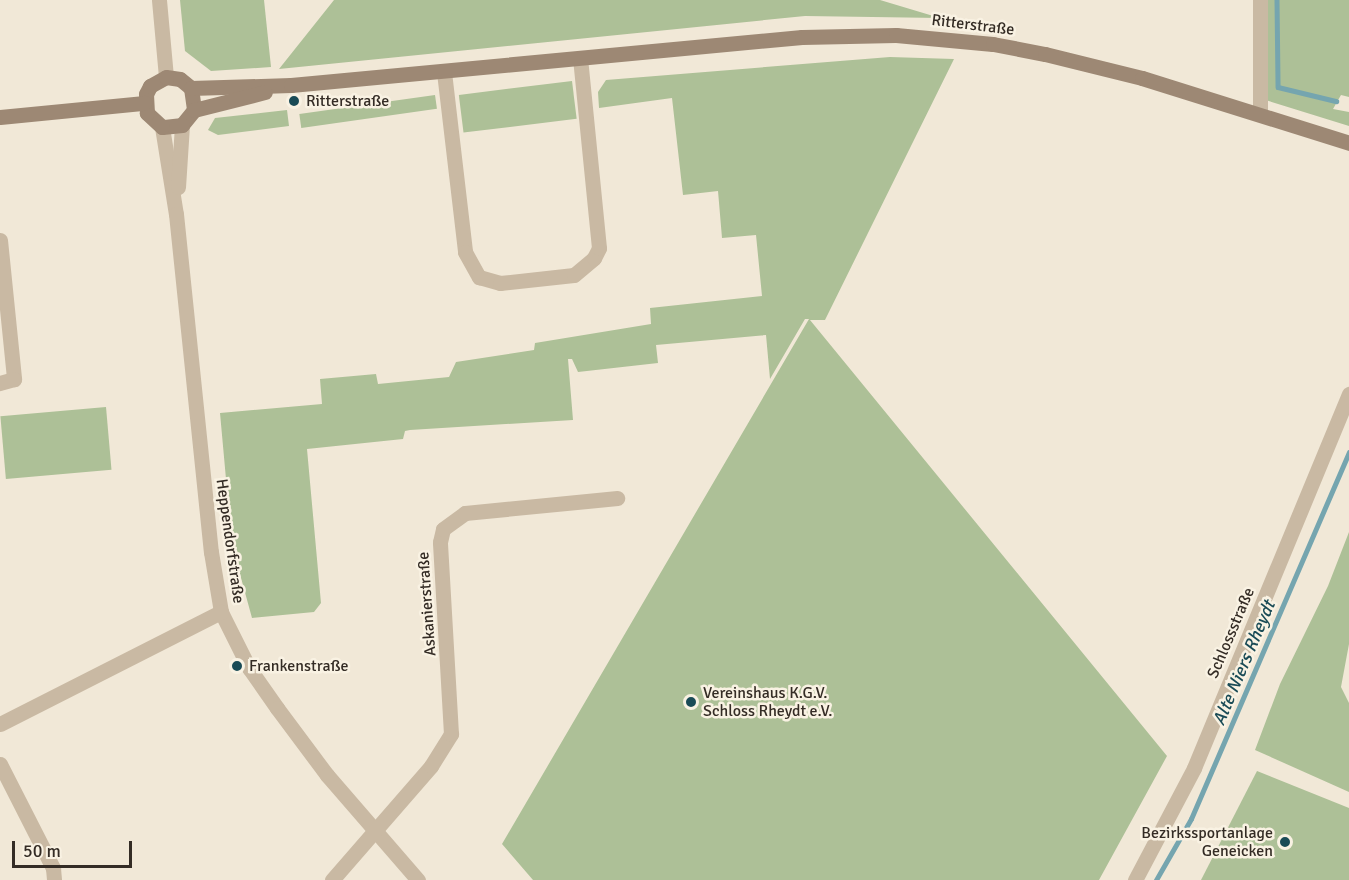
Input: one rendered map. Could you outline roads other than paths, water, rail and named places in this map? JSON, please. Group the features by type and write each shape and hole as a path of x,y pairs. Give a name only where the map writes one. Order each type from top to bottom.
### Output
{"main road":[{"name":"Ritterstraße","path":"166,77 180,79 191,88 291,85 823,35 935,38 1056,57 1142,78 1349,143"},
{"path":"166,77 150,86 144,103 153,122 162,127 182,125 194,111 191,88"},
{"name":"Ritterstraße","path":"194,111 291,85"},
{"path":"0,117 144,103"}],"street":[{"path":"159,0 166,77"},
{"path":"1260,0 1260,114"},
{"path":"444,72 465,252 479,277 500,283 574,275 594,258 598,248 580,58"},
{"name":"Heppendorfstraße","path":"176,214 182,125"},
{"name":"Heppendorfstraße","path":"162,127 176,214 211,552 221,612 249,668 277,708 327,775 418,880"},
{"path":"0,240 14,379 0,383"},
{"name":"Schlossstraße","path":"1135,880 1194,768 1349,394"},
{"name":"Askanierstraße","path":"376,831 451,734 440,542 443,529 465,513 617,498"},
{"path":"0,723 221,612"},
{"path":"0,764 53,868 54,880"},
{"path":"332,880 376,831"}],"waterway":[{"path":"1277,0 1278,87 1336,101"},
{"name":"Alte Niers Rheydt","path":"1156,880 1191,819 1349,453"}],"place":[{"name":"Ritterstraße","path":"294,101"},
{"name":"Frankenstraße","path":"237,666"},
{"name":"Vereinshaus K.G.V. Schloss Rheydt e.V.","path":"691,702"},
{"name":"Bezirkssportanlage Geneicken","path":"1285,842"}]}
